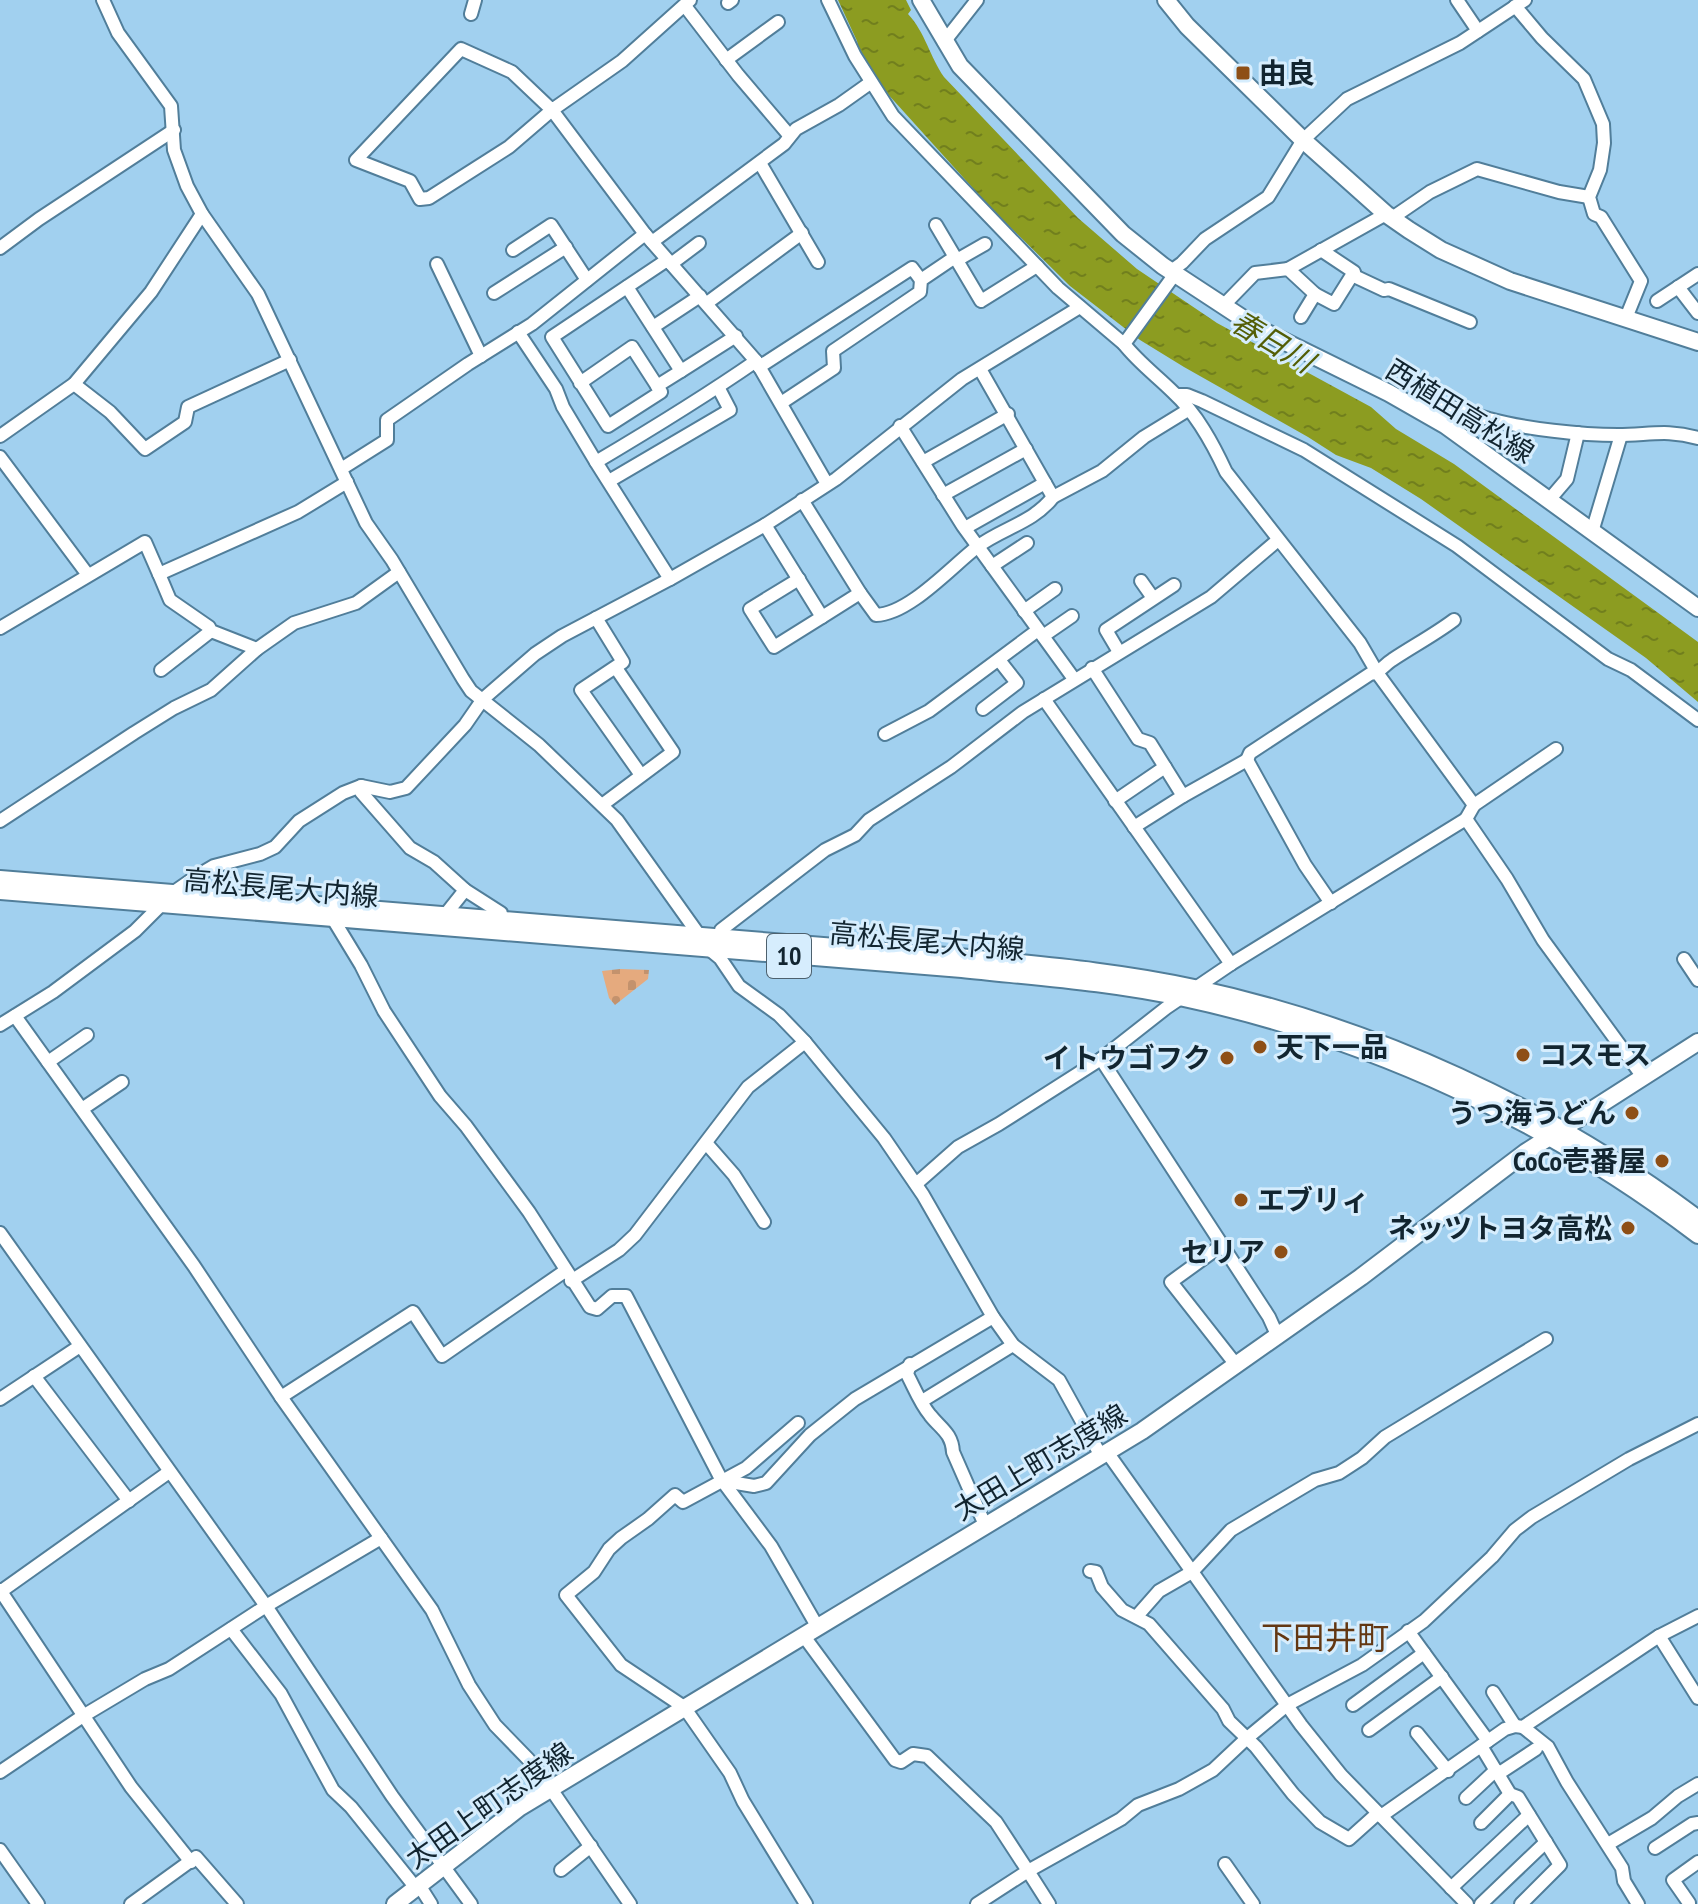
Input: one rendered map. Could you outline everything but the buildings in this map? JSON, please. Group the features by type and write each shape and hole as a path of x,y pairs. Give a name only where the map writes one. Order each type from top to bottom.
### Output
{"main road":[{"name":"西植田高松線","path":"921,0 960,66 1062,174 1168,278 1445,425 1698,608"},
{"path":"1166,0 1187,26 1303,140 1389,216 1441,250 1510,281 1698,342"},
{"name":"高松長尾大内線","path":"0,879 329,913 709,941"},
{"name":"高松長尾大内線","path":"0,891 167,898"},
{"name":"高松長尾大内線","path":"329,913 445,915 987,966 1078,981 1188,993 1324,1024 1449,1072 1537,1118 1698,1235"},
{"name":"太田上町志度線","path":"395,1904 519,1808 1104,1454 1278,1337 1526,1152 1698,1042"},
{"name":"高松長尾大内線","path":"1557,1132 1698,1219"}],"street":[{"path":"103,0 118,33 171,106 174,150 187,186 202,214 246,274 366,523 471,691 539,745 617,820 709,941 739,986 779,1015 805,1042 884,1138 916,1184 993,1317 1013,1345 1059,1380 1104,1454 1341,1775 1467,1904"},
{"path":"471,14 475,0"},
{"path":"828,0 870,83 909,135 1037,266 1080,307 1127,341 1139,362 1177,395 1212,441 1226,472 1360,643 1378,673 1474,805"},
{"path":"944,42 977,0"},
{"path":"1457,0 1478,31"},
{"path":"789,135 726,60 688,3 622,61 552,110 509,147 429,198 420,199 410,181 356,160 461,49 512,72 552,110 648,238 758,364 827,484"},
{"path":"1127,341 1168,278 1205,239 1268,197 1303,140 1347,99 1448,50 1520,3 1542,38 1584,79 1603,124 1600,170 1589,197 1594,214 1601,217 1641,281 1626,318"},
{"path":"726,60 778,22"},
{"path":"341,469 387,440 387,420 760,163 784,144 789,135 870,83"},
{"path":"0,248 174,130"},
{"path":"760,163 818,262"},
{"path":"1223,306 1255,273 1288,269 1477,169 1559,192 1589,197"},
{"path":"0,436 74,384 151,292 202,214"},
{"path":"513,250 551,225 587,280"},
{"path":"936,225 981,301 1037,266"},
{"path":"653,327 704,300 802,233"},
{"path":"580,383 632,347 661,392 608,426 580,383 552,337 699,243"},
{"path":"921,280 985,244"},
{"path":"494,293 566,247"},
{"path":"1288,269 1315,294 1334,304 1354,272 1321,250"},
{"path":"437,264 481,356"},
{"path":"596,462 912,268 921,280 920,292 833,351 834,368 781,403"},
{"path":"1657,301 1698,274"},
{"path":"1352,275 1470,322"},
{"path":"627,287 681,371"},
{"path":"1678,287 1698,313"},
{"path":"1301,317 1315,294"},
{"path":"0,1025 53,992 135,931 167,898 214,866 275,847 299,821 343,793 361,786 390,792 406,788 465,725 483,699 535,654 562,636 765,525 827,484 900,426 980,369 1080,307"},
{"path":"518,332 556,389 563,407 670,579"},
{"path":"657,386 736,336"},
{"path":"74,384 110,412 145,449 185,422 188,407 290,360"},
{"path":"980,369 1053,497"},
{"path":"609,481 730,410 718,387"},
{"path":"1177,395 1202,401 1304,450 1457,546 1608,659 1631,670 1698,720"},
{"path":"1405,402 1426,399 1492,420 1578,433 1621,435 1676,431 1698,438"},
{"path":"802,500 876,615 889,615 933,584 978,546 1042,511 1053,497 1102,471 1144,437 1188,410"},
{"path":"923,462 1008,414"},
{"path":"900,426 965,528 1074,679"},
{"path":"1549,500 1567,479 1578,433"},
{"path":"1592,532 1621,435"},
{"path":"943,495 1026,449"},
{"path":"0,457 88,575"},
{"path":"159,574 298,512 347,482"},
{"path":"965,528 1045,483"},
{"path":"765,525 822,617"},
{"path":"709,941 804,865 855,835 869,820 951,767 1044,699 1211,597 1278,540"},
{"path":"0,628 145,542 170,600 211,631 257,649"},
{"path":"992,566 1027,543"},
{"path":"0,821 174,708 211,690 257,649 294,623 356,603 399,572"},
{"path":"799,579 750,609 774,647 860,593"},
{"path":"1141,581 1153,598"},
{"path":"1119,652 1106,630 1174,585"},
{"path":"1024,611 1055,589"},
{"path":"885,734 929,711 999,660 1072,616"},
{"path":"596,618 623,662 581,690 641,775"},
{"path":"1134,827 1247,760 1250,753 1370,674 1378,673 1387,663 1454,620"},
{"path":"161,670 211,631"},
{"path":"983,709 1017,683 999,660"},
{"path":"602,805 673,752 616,668"},
{"path":"1092,668 1138,739 1150,743 1183,796"},
{"path":"1044,699 1231,964"},
{"path":"916,1184 958,1147 1101,1059 1231,964 1466,819 1474,805 1556,749"},
{"path":"1247,760 1305,865 1331,903"},
{"path":"1115,801 1165,767"},
{"path":"361,786 361,792 410,848 434,862 465,890 501,913 501,921"},
{"path":"1466,819 1543,940 1643,1077"},
{"path":"445,915 465,890"},
{"path":"329,913 361,965 384,1011 440,1096 529,1212 568,1276 594,1309 612,1296 626,1296 725,1481 771,1546 810,1630 895,1760 901,1762 913,1754 927,1756 996,1822 1049,1904"},
{"path":"1684,959 1698,980"},
{"path":"15,1016 194,1266 281,1397 432,1610 469,1685 495,1725 528,1759 551,1789 628,1900 614,1904"},
{"path":"48,1062 87,1035"},
{"path":"281,1397 413,1312 442,1356 568,1276 619,1250 635,1235 748,1087 805,1042"},
{"path":"1101,1059 1269,1317 1278,1337"},
{"path":"82,1109 122,1082"},
{"path":"706,1143 734,1175 764,1222"},
{"path":"0,1233 266,1606 392,1796 471,1904"},
{"path":"1222,1245 1171,1282 1237,1366"},
{"path":"725,1481 754,1486 766,1483 810,1435 837,1413 910,1364 993,1317"},
{"path":"1137,1616 1159,1591 1192,1572 1240,1524 1315,1480 1339,1473 1385,1437 1546,1339"},
{"path":"922,1401 1013,1345"},
{"path":"0,1399 80,1346"},
{"path":"910,1364 907,1374 929,1414 946,1430 953,1442 953,1452 985,1525"},
{"path":"34,1376 129,1501"},
{"path":"798,1423 762,1457 725,1481 683,1502 675,1495 609,1549 594,1572 566,1595 621,1665 684,1707 730,1773 743,1801 806,1904"},
{"path":"977,1904 1028,1871 1121,1819 1138,1805 1179,1789 1213,1770 1287,1705 1362,1665 1449,1599 1507,1542 1515,1530 1532,1517 1629,1459 1698,1424"},
{"path":"169,1472 0,1591 131,1787 191,1862"},
{"path":"0,1772 83,1716 145,1679 169,1669 266,1606 381,1538"},
{"path":"1090,1571 1096,1572 1102,1587 1122,1610 1149,1624 1302,1804 1320,1822 1349,1839 1380,1814 1448,1771 1505,1729 1519,1726 1659,1636 1698,1616"},
{"path":"231,1629 281,1694 333,1790 351,1807 431,1904"},
{"path":"1408,1631 1485,1743 1510,1794 1518,1797 1560,1865 1521,1904"},
{"path":"1659,1636 1698,1698"},
{"path":"1353,1705 1424,1653"},
{"path":"1369,1730 1442,1677"},
{"path":"1493,1692 1519,1726 1548,1747 1608,1844 1638,1904"},
{"path":"1417,1733 1448,1771"},
{"path":"1466,1798 1497,1772 1536,1749"},
{"path":"1608,1844 1652,1818 1698,1784"},
{"path":"1481,1823 1510,1794"},
{"path":"1451,1888 1529,1815"},
{"path":"1655,1848 1698,1823"},
{"path":"1481,1904 1546,1842"},
{"path":"561,1870 591,1846"},
{"path":"0,1850 38,1904"},
{"path":"131,1904 196,1857 237,1904"},
{"path":"1698,1862 1673,1880 1688,1904 1698,1897"},
{"path":"1225,1864 1253,1904"}],"green space":[{"path":"649,970 648,979 615,1005 609,998 602,971"}],"water":[{"path":"838,0 906,0 911,10 908,14 944,77 1078,218 1137,269 1217,323 1371,407 1396,429 1454,464 1698,642 1698,702 1646,658 1421,499 1371,468 1336,455 1184,367 1140,340 1070,286 989,206 876,81 860,55 857,41"}],"place":[{"name":"由良","path":"1243,73"},
{"name":"天下一品","path":"1260,1047"},
{"name":"コスモス","path":"1523,1055"},
{"name":"イトウゴフク","path":"1227,1058"},
{"name":"うつ海うどん","path":"1632,1113"},
{"name":"CoCo壱番屋","path":"1662,1161"},
{"name":"エブリィ","path":"1241,1200"},
{"name":"ネッツトヨタ高松","path":"1628,1228"},
{"name":"セリア","path":"1281,1252"}],"district":[{"name":"下田井町","path":"1325,1638"}],"water label":[{"name":"春日川","path":"1272,342"}]}
